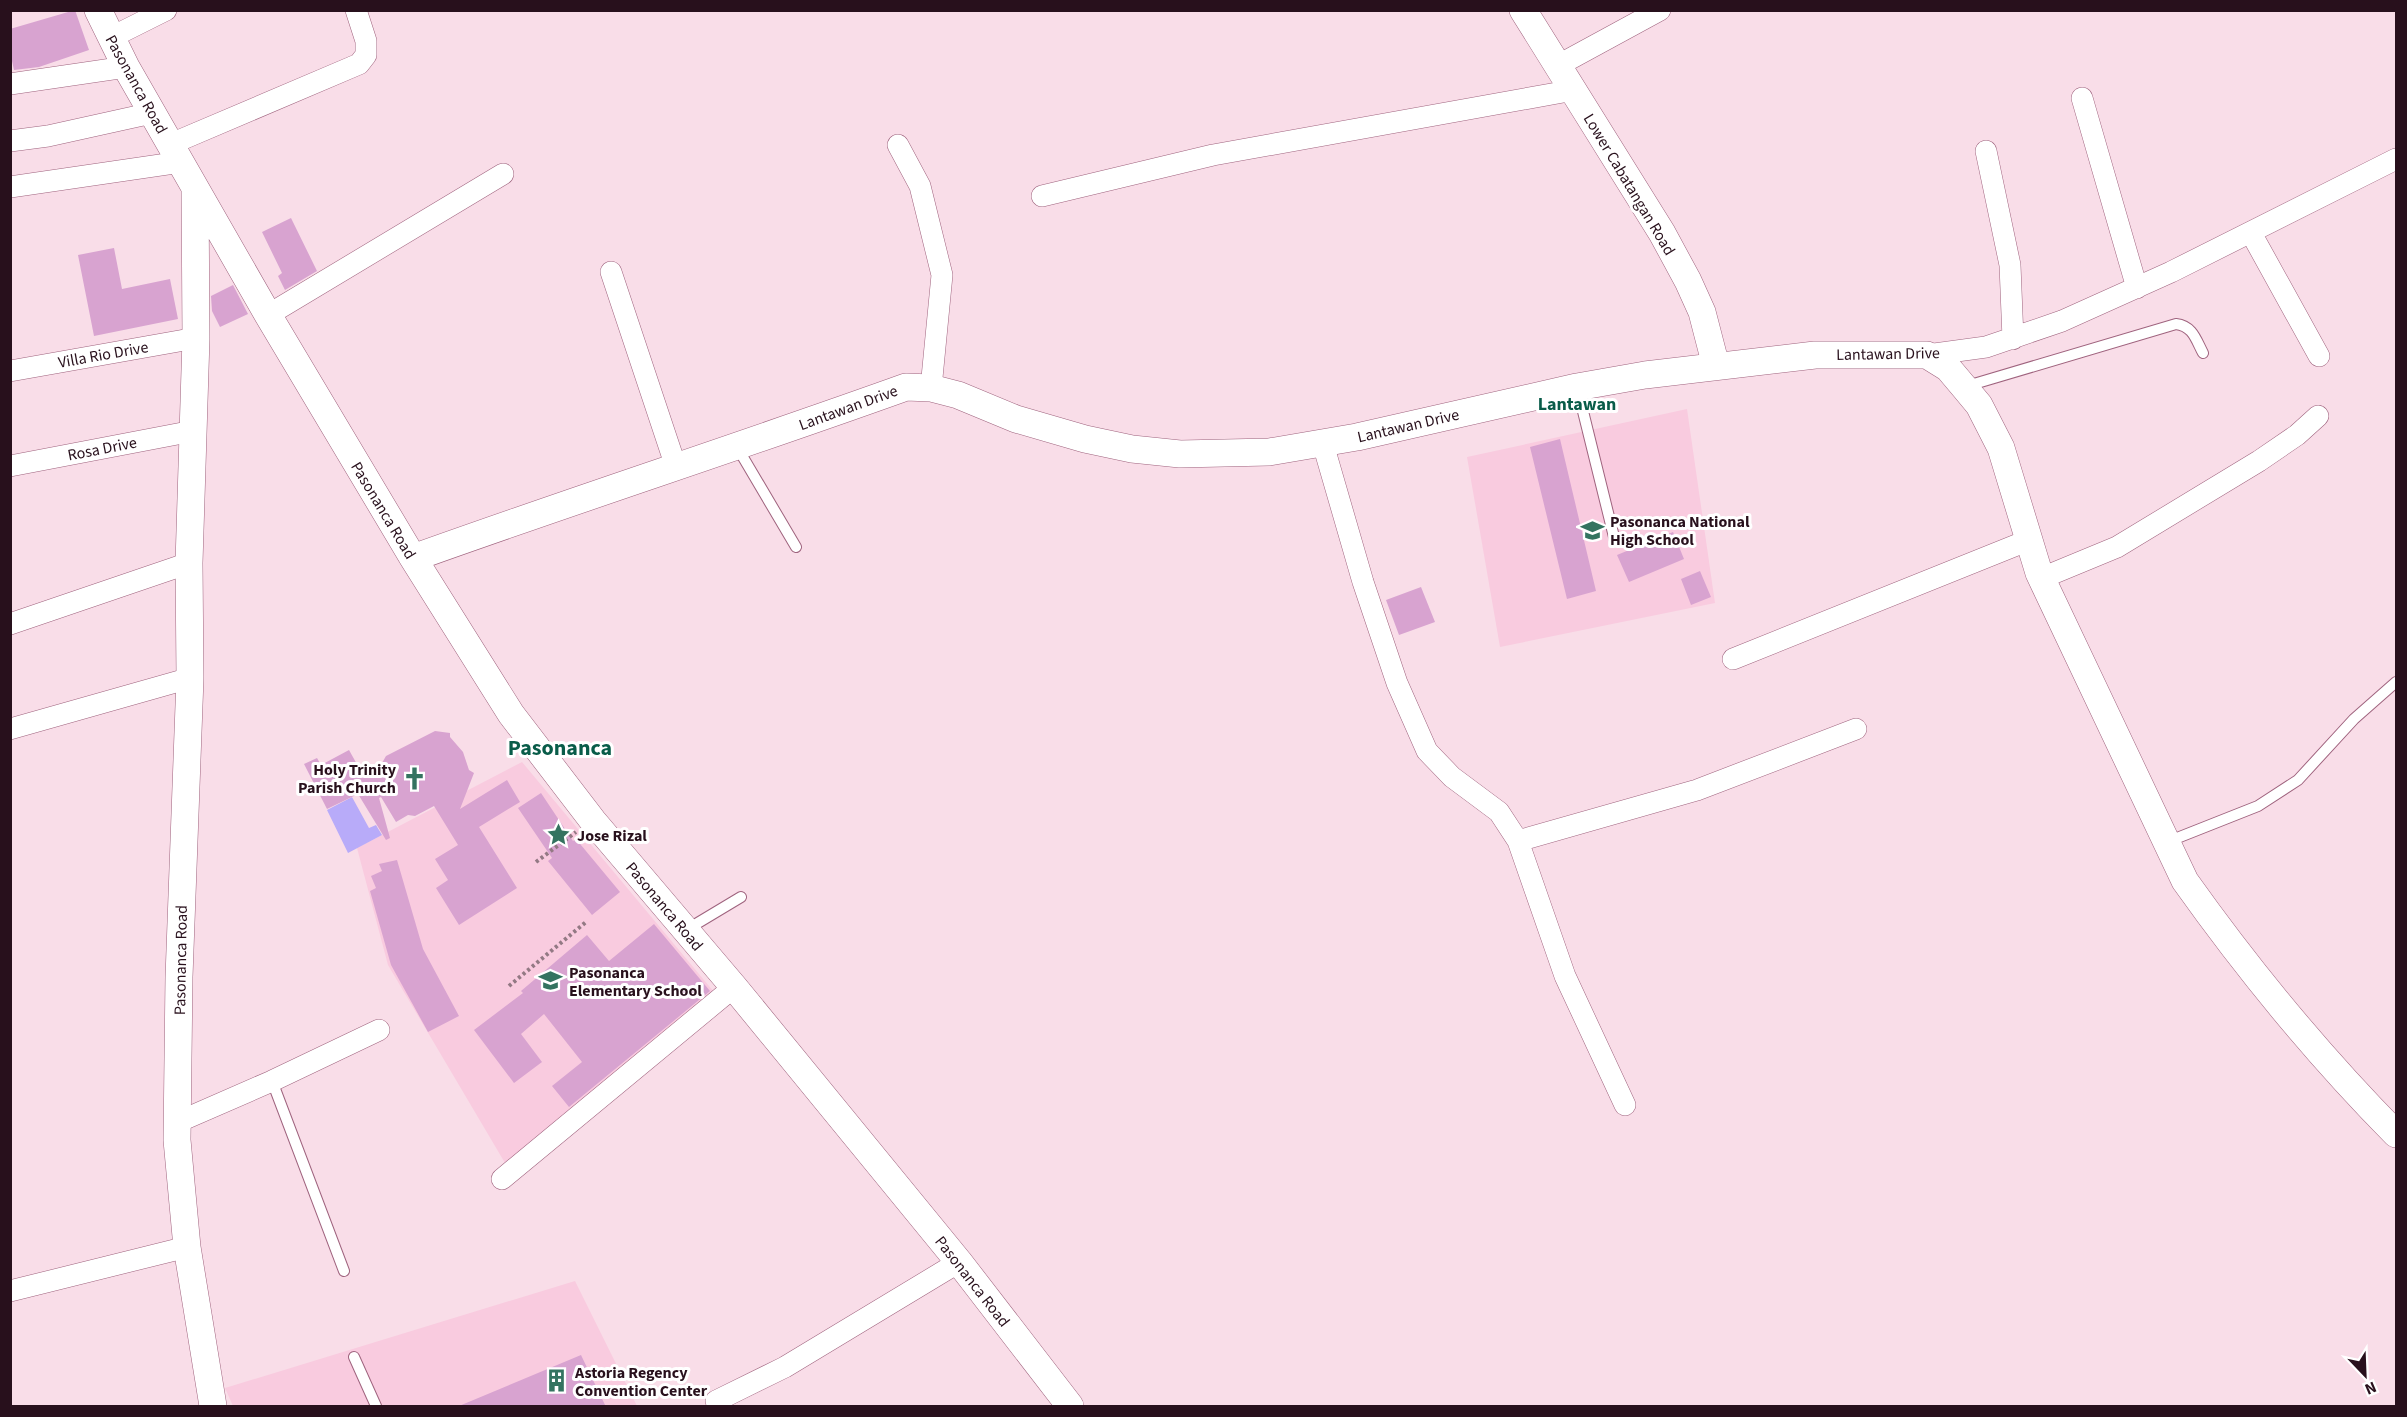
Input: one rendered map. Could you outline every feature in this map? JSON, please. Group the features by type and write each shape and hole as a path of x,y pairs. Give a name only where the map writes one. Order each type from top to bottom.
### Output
{"street":[{"name":"Pasonanca Road","path":"98,10 126,67 268,315 413,558 525,734 593,821 734,987 959,1262 1070,1407"},
{"path":"111,38 166,10"},
{"path":"10,186 176,153 359,64 366,55 366,41 356,10"},
{"name":"Lower Cabatangan Road","path":"1523,10 1662,233 1702,312 1716,366"},
{"path":"1557,66 1660,10"},
{"path":"10,84 126,67"},
{"path":"1042,195 1236,150 1574,90"},
{"path":"2082,98 2137,288"},
{"path":"10,141 48,136 152,113"},
{"path":"898,145 920,186 942,275 931,388"},
{"path":"1986,151 2010,265 2013,339"},
{"name":"Lantawan Drive","path":"413,558 560,505 737,447 906,387 931,388 958,395 1016,419 1085,439 1132,449 1180,454 1269,452 1323,444 1577,387 1646,375 1815,355 1927,355 1986,347 2062,321 2137,288 2252,233 2397,159"},
{"path":"268,315 503,174"},
{"name":"Pasonanca Road","path":"195,187 196,338 189,563 189,678 178,977 177,1140 187,1247 213,1407"},
{"path":"2252,233 2319,356"},
{"path":"610,272 676,467"},
{"name":"Villa Rio Drive","path":"10,371 196,338"},
{"path":"1927,355 1948,368 1964,387 1978,405 2001,448 2042,578 2185,881 2216,925 2340,1077 2397,1134"},
{"path":"2042,578 2125,543 2259,461 2318,416"},
{"name":"Rosa Drive","path":"10,466 193,431"},
{"path":"1323,444 1363,582 1397,683 1426,751 1452,777 1499,812 1518,841 1565,976 1625,1105"},
{"path":"1733,659 2029,540"},
{"path":"10,624 189,563"},
{"path":"10,729 189,678"},
{"path":"1518,841 1697,790 1856,729"},
{"path":"502,1179 734,987"},
{"path":"178,1122 272,1081 379,1030"},
{"path":"10,1291 187,1247"},
{"path":"716,1401 785,1366 959,1262"}],"lane":[{"path":"1964,387 2176,324 2185,325 2191,330 2203,353"},
{"path":"1577,387 1615,541"},
{"path":"737,447 796,547"},
{"path":"2167,842 2258,806 2298,780 2354,719 2397,682"},
{"path":"686,930 741,897"},
{"path":"272,1081 344,1271"},
{"path":"354,1357 376,1407"}],"path":[{"path":"536,862 579,830"},
{"path":"509,986 586,922"}],"shaded area":[{"name":"Pasonanca National High School","path":"1687,409 1715,603 1500,647 1467,457"},
{"name":"Pasonanca Elementary School","path":"522,762 719,998 508,1168 388,965 357,848"},
{"path":"352,797 369,828 376,825 382,835 348,853 327,810"},
{"path":"575,1281 637,1406 233,1406 225,1388"}],"building":[{"path":"75,10 89,50 39,67 14,70 10,52 10,29"},
{"path":"291,218 317,271 285,290 278,276 282,273 262,232"},
{"path":"114,248 122,289 170,279 178,319 94,336 78,255"},
{"path":"233,285 248,314 220,327 212,311 211,296"},
{"path":"1560,439 1596,591 1567,599 1530,447"},
{"path":"1673,532 1684,559 1629,582 1617,555"},
{"path":"1700,571 1711,597 1691,605 1681,579"},
{"path":"1421,587 1435,622 1399,635 1386,600"},
{"path":"435,731 450,733 450,737 463,752 469,770 474,773 460,809 507,780 520,802 479,827 517,888 459,925 436,888 448,880 435,859 458,845 434,806 415,816 408,815 396,822 381,797 379,798 390,838 386,840 358,794 327,809 304,764 317,758 321,765 349,750 363,775 382,763 386,756"},
{"path":"541,793 573,841 576,839 620,892 592,915 548,861 552,858 518,808"},
{"path":"397,860 423,949 459,1016 428,1032 391,965 370,891 376,888 371,876 382,871 379,864"},
{"path":"654,924 710,991 569,1107 552,1086 582,1062 544,1014 521,1034 542,1062 514,1083 474,1030 523,993 521,991 587,935 609,961"},
{"name":"Astoria Regency Convention Center","path":"581,1355 606,1407 459,1407 459,1406"}],"place":[{"name":"Pasonanca National High School","path":"1592,530"},
{"name":"Holy Trinity Parish Church","path":"414,778"},
{"name":"Jose Rizal","path":"559,835"},
{"name":"Pasonanca Elementary School","path":"551,981"},
{"name":"Astoria Regency Convention Center","path":"557,1381"}],"district":[{"name":"Lantawan","path":"1577,404"},
{"name":"Pasonanca","path":"560,747"}]}
